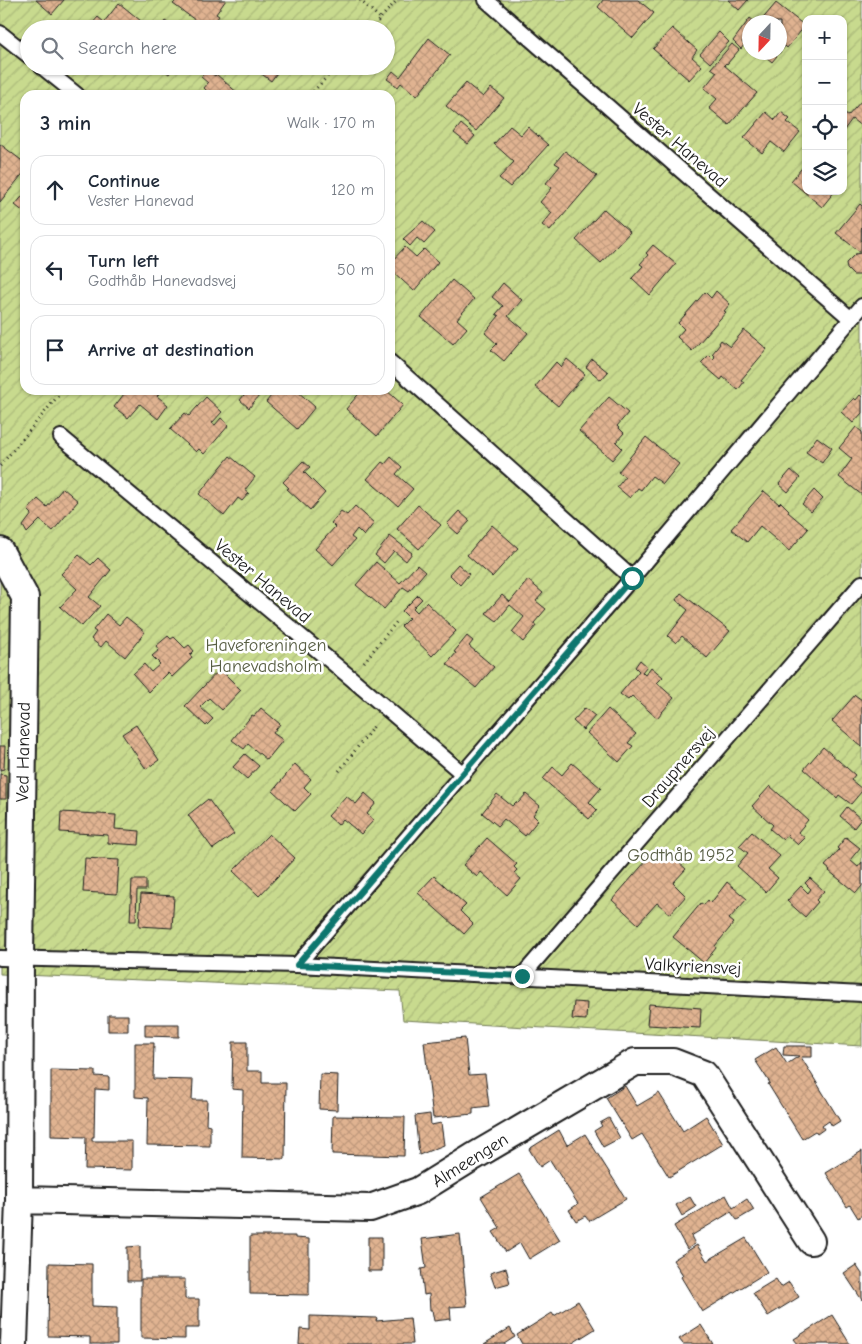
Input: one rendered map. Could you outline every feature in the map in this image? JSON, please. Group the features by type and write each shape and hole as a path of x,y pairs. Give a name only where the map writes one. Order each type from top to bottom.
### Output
{"street":[{"name":"Ved Hanevad","path":"0,551 25,596 10,958 10,1100 19,1200 14,1344"},
{"name":"Almeengen","path":"19,1200 370,1208 418,1192 473,1157 635,1062 673,1062 704,1074 811,1241"}],"lane":[{"name":"Vester Hanevad","path":"486,0 851,319"},
{"path":"0,33 20,49"},
{"path":"53,75 71,90"},
{"path":"10,958 297,965 632,578 862,306"},
{"path":"395,366 632,578"},
{"name":"Vester Hanevad","path":"61,437 388,709 463,774"},
{"name":"Draupnersvej","path":"522,976 862,583"},
{"name":"Valkyriensvej","path":"297,965 862,994"}],"path":[{"path":"360,0 381,19 397,0"},
{"path":"315,90 329,75"},
{"path":"0,466 59,395"},
{"path":"351,678 398,620"},
{"path":"339,771 388,709"}],"green space":[{"name":"Haveforeningen Hanevadsholm","path":"0,0 862,0 862,1046 403,1020 400,991 0,974"}],"building":[{"path":"36,0 64,0 52,14"},
{"path":"177,0 226,0 216,14 219,16 216,20 195,20 173,4"},
{"path":"603,0 638,0 654,13 633,38 598,7"},
{"path":"728,0 748,0 739,10"},
{"path":"119,3 140,20 106,20"},
{"path":"776,3 802,24 802,30 787,48 787,15 766,15"},
{"path":"672,28 697,50 692,57 702,66 689,80 653,49"},
{"path":"742,29 741,49 733,41"},
{"path":"719,32 729,42 710,63 700,54"},
{"path":"429,38 450,55 417,96 401,83 398,87 387,79 390,75 395,75 395,73 400,77"},
{"path":"732,44 739,50 724,65 757,93 729,125 709,108 717,99 704,88 717,72 711,68"},
{"path":"203,75 217,75 234,90 206,90 204,88 208,83 201,77"},
{"path":"263,75 275,75 271,81"},
{"path":"466,83 483,97 491,88 504,98 476,131 446,106"},
{"path":"862,100 862,127 852,119 847,126 848,116"},
{"path":"766,112 775,120 781,112 790,119 787,122 800,132 784,152 771,142 762,153 744,138"},
{"path":"461,124 475,136 468,144 454,133"},
{"path":"510,126 521,135 528,127 548,145 510,187 499,178 514,162 494,144"},
{"path":"0,144 20,159 20,177 0,202"},
{"path":"565,151 597,176 550,231 542,225 552,213 540,202 552,188 546,183 560,166 555,163"},
{"path":"802,168 802,190 791,181"},
{"path":"808,195 832,195 822,207"},
{"path":"20,199 20,209 15,205"},
{"path":"860,204 862,206 861,253 836,233"},
{"path":"604,209 630,232 601,263 576,240"},
{"path":"423,221 435,232 424,244 417,238 410,246 403,239"},
{"path":"653,245 676,264 650,295 632,278 643,266 640,264 648,255 646,253"},
{"path":"405,247 416,257 424,249 438,262 414,291 395,274 395,258"},
{"path":"861,253 862,272 860,275 853,275 847,269 846,263 855,254"},
{"path":"452,280 474,299 457,319 467,328 453,344 421,317"},
{"path":"503,283 522,300 508,316 528,333 504,361 491,350 497,344 485,333 499,316 496,314 503,306 492,297"},
{"path":"716,291 730,304 724,311 726,312 692,351 677,337 684,329 678,323 705,292 711,298"},
{"path":"744,330 767,349 741,380 744,382 738,390 723,377 721,380 701,363 709,355 713,359 715,357 712,354 721,340 730,347"},
{"path":"567,359 585,374 558,406 535,387 556,362 561,367"},
{"path":"592,359 608,372 601,380 586,367"},
{"path":"123,395 158,395 168,405 158,419 140,404 128,418 114,407"},
{"path":"244,395 260,395 249,408 240,400"},
{"path":"272,395 302,395 315,407 297,429 266,402"},
{"path":"358,395 392,395 403,405 377,436 346,409"},
{"path":"860,395 862,397 862,413 853,423 841,412 854,398 856,400"},
{"path":"206,397 222,412 212,423 215,425 221,418 229,425 204,454 199,449 196,452 170,429 185,413 189,416"},
{"path":"609,397 628,413 617,426 624,433 616,442 622,448 612,460 579,431"},
{"path":"856,427 862,432 862,495 839,477 852,459 839,448"},
{"path":"646,437 679,464 663,484 652,476 641,490 638,488 630,498 617,487 625,477 618,472"},
{"path":"817,437 832,448 822,463 806,452"},
{"path":"230,456 255,477 245,490 249,493 242,501 238,498 224,516 199,494"},
{"path":"391,457 402,467 396,474 413,489 398,506 367,479 382,462 385,464"},
{"path":"303,461 310,467 304,472 325,493 310,510 287,489 289,488 283,482"},
{"path":"791,470 800,478 788,492 779,484"},
{"path":"63,488 78,501 53,531 40,520 27,533 23,526 32,514 28,510 38,499 47,507"},
{"path":"814,490 823,499 811,512 802,504"},
{"path":"764,491 779,504 781,502 789,510 788,512 808,529 789,551 760,526 747,542 731,529"},
{"path":"418,505 441,525 419,549 397,529"},
{"path":"355,506 374,523 364,536 357,529 351,537 355,540 333,565 315,549 335,527 331,523 341,511 347,515"},
{"path":"459,511 470,521 458,534 447,524"},
{"path":"492,525 518,548 492,577 467,555"},
{"path":"390,536 412,553 406,561 394,551 384,563 375,555"},
{"path":"79,555 91,565 98,558 111,570 89,597 100,606 82,626 60,607 77,589 61,574"},
{"path":"376,562 400,583 417,565 425,572 409,591 403,587 384,609 356,585"},
{"path":"458,564 469,574 460,585 449,574"},
{"path":"528,580 543,593 536,601 546,609 534,623 536,626 523,642 512,632 524,617 510,605 497,621 486,613 502,595 510,602"},
{"path":"681,593 730,631 707,658 682,636 676,643 668,636 688,610 676,600"},
{"path":"418,595 422,599 413,608 417,612 426,602 456,631 432,656 401,626 409,618 402,611"},
{"path":"106,614 119,625 126,617 145,632 125,657 106,641 101,647 91,639 96,632 93,630"},
{"path":"168,636 171,639 174,637 185,648 189,645 194,651 190,655 192,658 172,677 168,673 149,692 133,674 144,664 151,672 160,664 152,656 159,650 156,646"},
{"path":"467,636 473,641 469,646 494,667 476,688 447,664"},
{"path":"640,660 647,666 642,672 645,675 651,667 663,677 657,683 674,698 657,718 632,696 628,700 620,694 639,671 635,667"},
{"path":"220,669 241,690 222,710 209,698 200,707 213,719 206,726 185,706"},
{"path":"855,695 862,700 862,747 832,721"},
{"path":"261,708 280,724 273,733 283,740 267,760 248,744 244,749 232,740 252,715 254,716"},
{"path":"585,708 595,716 583,730 573,721"},
{"path":"608,709 636,734 628,743 633,746 619,762 587,733"},
{"path":"136,725 159,760 146,769 122,734"},
{"path":"0,746 5,746 4,769 0,770"},
{"path":"823,747 855,775 851,780 862,789 851,804 839,795 837,798 804,769"},
{"path":"245,754 259,766 247,779 233,767"},
{"path":"572,763 601,788 589,802 597,810 589,819 543,779 553,767 562,775"},
{"path":"295,764 311,779 304,787 311,794 295,811 273,791"},
{"path":"0,774 6,775 6,799 0,799"},
{"path":"770,786 808,820 798,832 805,838 798,845 787,835 783,840 770,829 773,825 752,806"},
{"path":"365,793 376,803 367,814 374,820 361,834 343,819 338,825 328,816 346,796 356,804"},
{"path":"497,794 512,806 516,802 518,803 526,794 540,806 533,815 538,820 525,836 504,819 498,826 482,813"},
{"path":"208,799 234,834 213,849 188,815"},
{"path":"847,807 861,819 854,828 840,816"},
{"path":"61,812 116,815 115,829 140,831 139,845 108,843 108,835 60,832"},
{"path":"752,832 780,856 768,869 778,878 766,892 737,866 748,853 739,846"},
{"path":"269,834 295,858 259,896 233,871"},
{"path":"846,837 860,848 850,860 858,867 862,862 862,886 856,893 825,866 839,850 837,848"},
{"path":"487,838 517,864 514,867 517,870 514,873 521,879 507,895 481,872 477,877 463,865"},
{"path":"661,847 686,869 673,883 686,896 670,914 657,903 638,924 612,900"},
{"path":"85,858 119,860 117,894 83,892"},
{"path":"434,876 466,905 460,911 473,924 464,934 418,893"},
{"path":"810,878 824,891 816,900 818,902 805,917 787,901 801,886 808,893 811,889 805,883"},
{"path":"132,880 146,880 146,890 137,890 136,921 130,921"},
{"path":"727,882 747,899 729,919 734,923 704,963 673,937 701,903 704,905 708,900 711,903"},
{"path":"141,894 174,896 172,928 139,926"},
{"path":"574,1002 587,1003 586,1020 572,1019"},
{"path":"649,1004 701,1008 700,1028 647,1025"},
{"path":"108,1015 128,1015 128,1031 108,1031"},
{"path":"145,1024 179,1024 179,1037 145,1036"},
{"path":"465,1038 469,1075 485,1074 489,1106 473,1108 473,1114 433,1118 424,1042"},
{"path":"233,1042 247,1042 247,1071 262,1071 262,1083 286,1083 285,1159 242,1158 243,1090 232,1089"},
{"path":"135,1043 154,1043 153,1079 193,1080 192,1100 207,1100 206,1124 210,1125 210,1146 147,1145 148,1098 135,1097"},
{"path":"784,1046 812,1046 812,1057 801,1057 840,1121 832,1126 829,1121 822,1126 824,1129 817,1134 815,1131 802,1139 755,1060 776,1047 787,1064 799,1056 783,1055"},
{"path":"51,1070 95,1071 95,1076 109,1077 109,1090 95,1089 94,1137 92,1137 92,1141 132,1141 132,1170 85,1169 86,1137 51,1136"},
{"path":"320,1074 338,1075 337,1110 319,1109"},
{"path":"625,1086 637,1106 659,1093 683,1131 706,1116 723,1144 669,1177 642,1134 632,1140 606,1098"},
{"path":"430,1114 431,1125 441,1123 444,1145 419,1155 415,1116"},
{"path":"333,1116 405,1117 404,1156 332,1154"},
{"path":"609,1118 620,1138 603,1147 594,1131 602,1126 600,1123"},
{"path":"559,1130 567,1145 585,1134 626,1199 589,1221 585,1216 576,1221 569,1210 578,1204 550,1160 540,1167 529,1149"},
{"path":"862,1151 862,1215 858,1218 850,1205 847,1207 826,1173"},
{"path":"519,1174 560,1240 529,1259 520,1243 506,1252 493,1232 500,1228 481,1197"},
{"path":"726,1195 733,1208 747,1199 754,1210 737,1220 731,1212 691,1236 695,1244 687,1249 674,1226"},
{"path":"690,1197 696,1207 682,1216 676,1205"},
{"path":"460,1234 467,1306 450,1307 451,1319 434,1321 432,1310 430,1310 429,1294 424,1295 421,1269 426,1268 422,1239"},
{"path":"250,1236 295,1236 295,1238 309,1239 309,1295 250,1294"},
{"path":"368,1237 382,1237 382,1271 368,1271"},
{"path":"746,1238 767,1272 702,1312 673,1260 697,1245 707,1261"},
{"path":"140,1246 140,1281 127,1281 127,1247"},
{"path":"49,1263 92,1264 92,1306 117,1307 117,1344 90,1344 90,1337 48,1336"},
{"path":"856,1265 862,1274 862,1300 844,1273"},
{"path":"506,1268 510,1283 495,1287 490,1273"},
{"path":"141,1279 185,1279 185,1299 199,1299 199,1328 185,1328 185,1339 141,1338"},
{"path":"776,1279 781,1287 789,1282 799,1297 768,1316 753,1293"},
{"path":"578,1301 595,1329 571,1344 522,1344 517,1335 552,1313 554,1316"},
{"path":"832,1315 850,1344 798,1344 794,1339"},
{"path":"310,1316 377,1318 376,1321 410,1318 413,1344 299,1344 300,1329 310,1330"},
{"path":"701,1325 713,1344 683,1344 679,1339"},
{"path":"510,1328 515,1337 504,1344 484,1344"}],"route":[{"path":"522,976 297,965 632,578"}],"park label":[{"name":"Godthåb 1952","path":"681,855"}]}
